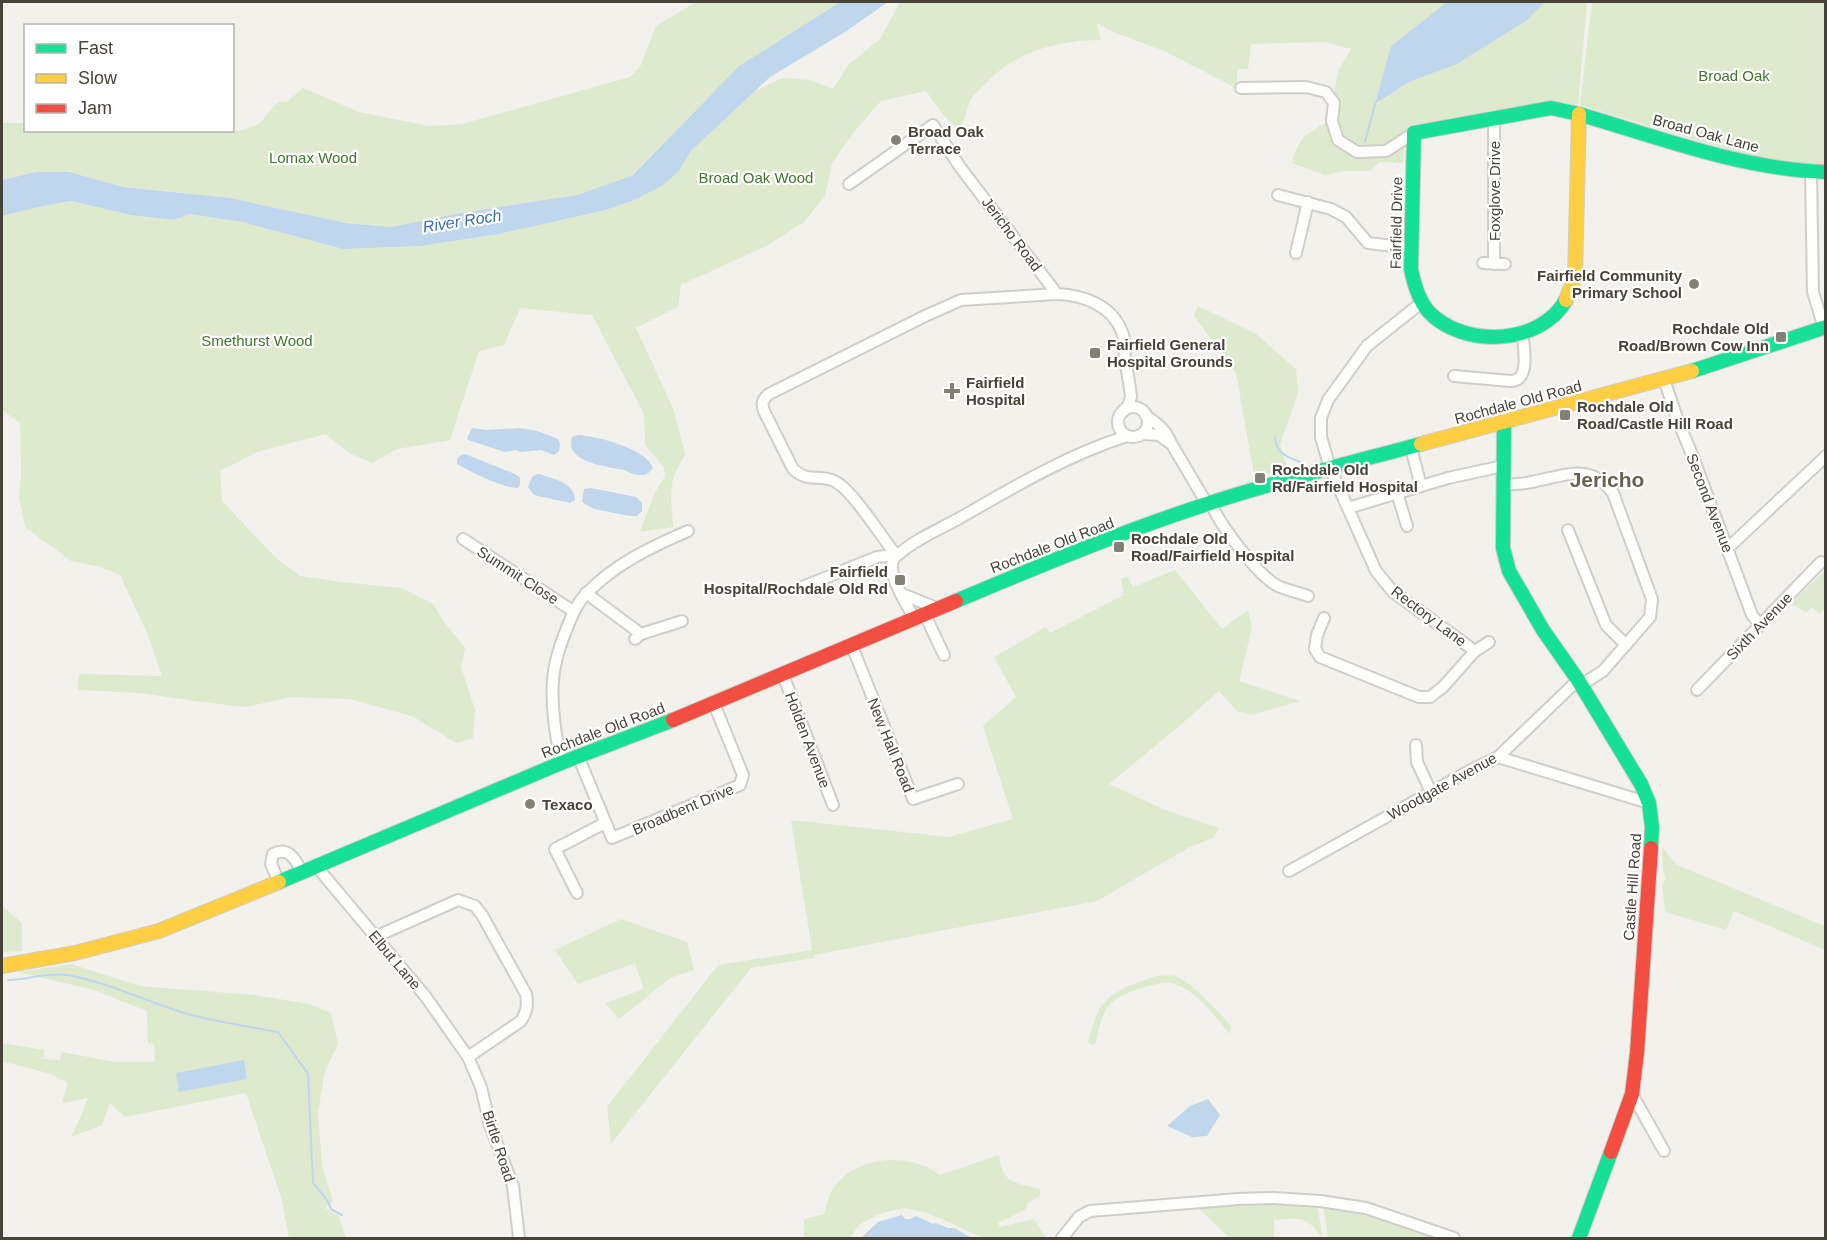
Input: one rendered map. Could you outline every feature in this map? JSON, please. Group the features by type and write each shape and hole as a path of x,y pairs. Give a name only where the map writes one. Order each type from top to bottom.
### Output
{"main road":[{"path":"1414,133 1551,108 1579,114"},
{"name":"Fairfield Drive","path":"1414,133 1412,281 1421,303 1433,317 1460,332 1507,336 1522,334 1538,328 1552,318 1566,299 1575,277 1579,114"},
{"name":"Broad Oak Lane","path":"1579,114 1730,158 1760,165 1818,172"},
{"name":"Rochdale Old Road","path":"2,966 75,953 159,931 317,867 578,756 714,704 1068,554 1209,504 1330,468 1664,379 1825,328"},
{"name":"Castle Hill Road","path":"1504,423 1503,548 1509,571 1543,630 1580,682 1641,784 1649,803 1653,827 1632,1094 1578,1239"}],"street":[{"path":"1241,88 1306,87 1326,92 1334,103 1332,121 1338,140 1357,152 1386,151 1414,133"},
{"name":"Foxglove Drive","path":"1494,118 1494,264"},
{"name":"Jericho Road","path":"849,184 933,125 960,167 1057,294"},
{"path":"1818,172 1813,292 1825,328"},
{"path":"1278,195 1331,209 1346,217 1368,243 1411,248"},
{"path":"1296,253 1308,202"},
{"path":"896,555 842,486 828,479 806,482 793,469 762,405 764,398 769,394 961,300 1068,294 1091,301 1111,314 1123,332 1131,397 1129,404 1120,415 1118,425 1122,433 1127,436 1159,435 1171,443"},
{"name":"Rectory Lane","path":"1324,618 1317,635 1315,649 1320,657 1419,697 1430,697 1443,687 1475,651 1393,592 1376,571 1330,468 1321,437 1321,418 1328,400 1367,346 1421,303"},
{"path":"1454,376 1510,381 1518,379 1524,371 1522,334"},
{"path":"1128,372 1139,397 1147,426 1142,434"},
{"name":"Second Avenue","path":"1664,379 1752,615 1760,625"},
{"path":"1124,411 1134,408 1164,430 1217,516 1257,569 1276,585 1308,596"},
{"path":"800,588 877,557 896,555 920,539 1029,480 1084,452 1127,436"},
{"path":"1411,448 1421,486"},
{"path":"1727,549 1826,456"},
{"path":"1348,508 1421,486 1503,466"},
{"name":"Woodgate Avenue","path":"1289,871 1498,757 1580,682 1603,671 1650,617 1652,600 1613,492 1602,480 1577,472 1530,483 1504,485"},
{"path":"1397,493 1407,512 1407,526"},
{"path":"1568,530 1606,625 1626,645"},
{"path":"561,763 555,730 552,681 558,649 573,612 586,593 614,569 648,548 688,531"},
{"name":"Summit Close","path":"463,539 573,612"},
{"path":"896,555 892,564 892,572 902,594 944,655"},
{"name":"Sixth Avenue","path":"1697,690 1821,562"},
{"path":"586,593 638,637 682,621"},
{"path":"902,594 939,609"},
{"path":"1475,651 1489,642"},
{"name":"New Hall Road","path":"852,646 913,799 958,784"},
{"name":"Holden Avenue","path":"783,675 833,805"},
{"name":"Broadbent Drive","path":"605,823 612,838 740,785 742,775 714,704"},
{"path":"1416,745 1417,762 1431,792"},
{"path":"577,893 555,849 605,823 578,756"},
{"path":"1498,757 1649,803"},
{"path":"279,882 271,864 273,854 276,852 283,851 293,857 302,873"},
{"name":"Elbut Lane","path":"317,867 426,997 468,1057"},
{"path":"375,937 458,900 475,906 482,915 526,994 528,1002 527,1012 521,1021 468,1057"},
{"name":"Birtle Road","path":"468,1057 481,1087 490,1125 513,1186 519,1239"},
{"path":"1632,1094 1664,1151"},
{"path":"1062,1239 1079,1217 1090,1211 1274,1198 1320,1201 1366,1208 1454,1239"}],"green space":[{"name":"Lomax Wood","path":"696,2 840,2 739,66 633,175 577,195 466,212 391,227 346,223 230,198 124,187 69,172 36,172 2,180 2,123 24,123 24,132 234,132 259,124 278,102 287,102 303,88 359,112 429,126 462,124 630,77 640,67 656,26"},
{"path":"900,2 1447,2 1391,46 1376,104 1409,82 1457,64 1526,21 1545,2 1587,2 1578,105 1551,102 1408,129 1384,148 1359,149 1341,138 1335,122 1338,104 1334,92 1339,69 1351,49 1324,42 1251,44 1248,69 1238,69 1236,88 1164,51 1111,31 1097,23 1101,40 1054,45 1024,55 998,72 972,98 960,131 944,116 926,91 881,101 857,128 832,163 825,196 804,222 768,245 681,285 678,307 636,328 673,408 685,454 673,477 671,497 673,527 640,532 654,495 665,476 664,467 645,445 644,414 592,315 520,308 504,345 479,351 450,440 397,449 372,463 349,453 326,434 257,452 220,471 222,501 276,558 300,576 401,588 433,604 465,648 461,667 475,710 473,738 456,743 412,716 349,699 291,697 246,707 140,693 78,690 79,674 162,676 148,635 120,575 101,567 71,561 25,527 19,497 20,423 2,410 2,216 72,201 130,215 174,220 189,214 242,222 343,249 421,246 499,234 606,210 634,200 679,171 691,151 755,91 782,78 811,80 833,89 849,64 880,39"},
{"name":"Broad Oak","path":"1592,2 1825,2 1825,167 1809,167 1755,158 1580,105"},
{"path":"1330,121 1335,142 1357,154 1404,143 1403,163 1380,162 1370,171 1345,171 1325,175 1292,163 1297,147 1305,137"},
{"path":"1198,306 1255,333 1296,369 1298,393 1280,445 1289,473 1254,475 1236,373 1194,316"},
{"path":"1175,570 1222,629 1248,610 1252,628 1239,681 1300,701 1251,715 1237,711 1219,691 1109,784 1165,810 1219,828 1213,838 1190,847 1097,901 814,955 814,958 751,968 611,1144 607,1107 718,965 812,950 791,820 949,837 1013,819 983,726 1016,697 994,657 1046,627 1050,633 1124,595 1121,579 1127,576 1133,587"},
{"path":"1825,570 1825,608 1819,614 1812,607 1806,612 1791,604"},
{"path":"1662,847 1677,865 1825,926 1825,950 1734,911 1726,930 1665,912 1662,885 1666,878 1663,871"},
{"path":"2,906 22,923 22,951 2,952"},
{"path":"621,919 687,942 694,970 670,978 619,1019 605,1003 644,989 635,963 578,984 555,950"},
{"path":"71,964 140,986 254,995 310,1004 331,1013 338,1044 325,1071 318,1112 322,1166 333,1201 325,1208 338,1215 346,1238 289,1238 282,1200 246,1093 125,1117 110,1103 102,1125 71,1137 88,1098 62,1103 68,1083 51,1074 2,1061 2,1043 45,1050 43,1059 60,1060 62,1052 115,1062 155,1062 154,1044 148,1043 147,1011 94,990 17,972"},
{"path":"1156,976 1175,976 1189,984 1231,1026 1230,1034 1191,993 1175,984 1160,983 1141,988 1110,1004 1101,1022 1096,1043 1092,1045 1088,1042 1097,1014 1107,999 1122,989"},
{"path":"999,1155 1003,1172 1007,1177 1017,1183 1040,1189 1040,1196 1028,1203 1025,1210 998,1223 1000,1227 1034,1219 1046,1238 984,1238 928,1213 904,1208 882,1213 869,1219 859,1225 850,1238 804,1238 804,1219 824,1214 834,1187 856,1168 884,1160 899,1160 928,1168 940,1175"},
{"path":"1266,1201 1317,1205 1323,1238 1307,1222 1291,1219 1274,1220 1274,1238 1230,1238 1197,1207"},
{"path":"1323,1204 1359,1210 1445,1238 1328,1238"}],"water":[{"name":"River Roch","path":"840,2 888,2 845,32 770,77 691,151 679,171 662,186 634,200 606,210 499,234 421,246 343,249 242,222 189,214 174,220 130,215 72,201 2,216 2,180 36,172 69,172 124,187 230,198 346,223 391,227 466,212 577,195 633,175 739,66"},
{"path":"1447,2 1545,2 1526,21 1457,64 1409,82 1375,104 1391,46"},
{"path":"472,428 487,430 520,428 537,431 558,439 559,451 554,455 541,450 505,452 468,440"},
{"path":"578,435 597,438 632,449 649,461 653,468 647,474 639,475 587,461 574,452 571,445 572,437"},
{"path":"465,454 515,474 520,478 520,485 518,488 503,485 457,464 457,459"},
{"path":"537,474 567,485 574,494 575,500 570,503 534,495 528,487 532,477"},
{"path":"591,488 636,497 642,503 642,511 637,516 630,516 594,509 582,502 584,489"},
{"path":"244,1060 247,1079 179,1092 176,1073"},
{"path":"1208,1099 1220,1115 1207,1136 1192,1137 1167,1126 1190,1106"},
{"path":"902,1215 905,1219 916,1216 933,1224 954,1228 972,1238 861,1238 878,1222"}],"waterway":[{"path":"1365,142 1375,104"},
{"path":"1275,437 1280,451 1303,463 1304,466"},
{"path":"8,980 67,975 97,982 196,1016 278,1032 308,1074 313,1183 327,1200 331,1209 342,1215"}],"traffic: fast":[{"path":"1566,300 1554,315 1539,326 1501,337 1461,332 1443,323 1428,311 1417,291 1411,269 1414,133 1551,108 1579,114 1732,159 1794,170 1826,172"},
{"path":"1692,371 1826,327"},
{"path":"1504,423 1503,548 1509,571 1543,630 1578,680 1641,784 1649,803 1652,827 1651,848"},
{"path":"956,601 1080,550 1207,504 1314,472 1421,444"},
{"path":"279,882 561,763 673,720"},
{"path":"1579,1238 1611,1152"}],"traffic: slow":[{"path":"1566,300 1575,277 1579,114"},
{"path":"1421,444 1692,371"},
{"path":"2,966 75,953 159,931 279,882"}],"traffic: jam":[{"path":"673,720 956,601"},
{"path":"1611,1152 1632,1094 1637,1053 1651,848"}],"place":[{"name":"Broad Oak Terrace","path":"896,140"},
{"name":"Fairfield Community Primary School","path":"1694,284"},
{"name":"Rochdale Old Road/Brown Cow Inn","path":"1781,337"},
{"name":"Fairfield General Hospital Grounds","path":"1095,353"},
{"name":"Fairfield Hospital","path":"952,391"},
{"name":"Rochdale Old Road/Castle Hill Road","path":"1565,415"},
{"name":"Rochdale Old Rd/Fairfield Hospital","path":"1260,478"},
{"name":"Rochdale Old Road/Fairfield Hospital","path":"1119,547"},
{"name":"Fairfield Hospital/Rochdale Old Rd","path":"900,580"},
{"name":"Texaco","path":"530,804"}],"district":[{"name":"Jericho","path":"1607,479"}],"park label":[{"name":"Broad Oak Wood","path":"756,177"},
{"name":"Smethurst Wood","path":"257,340"}]}
